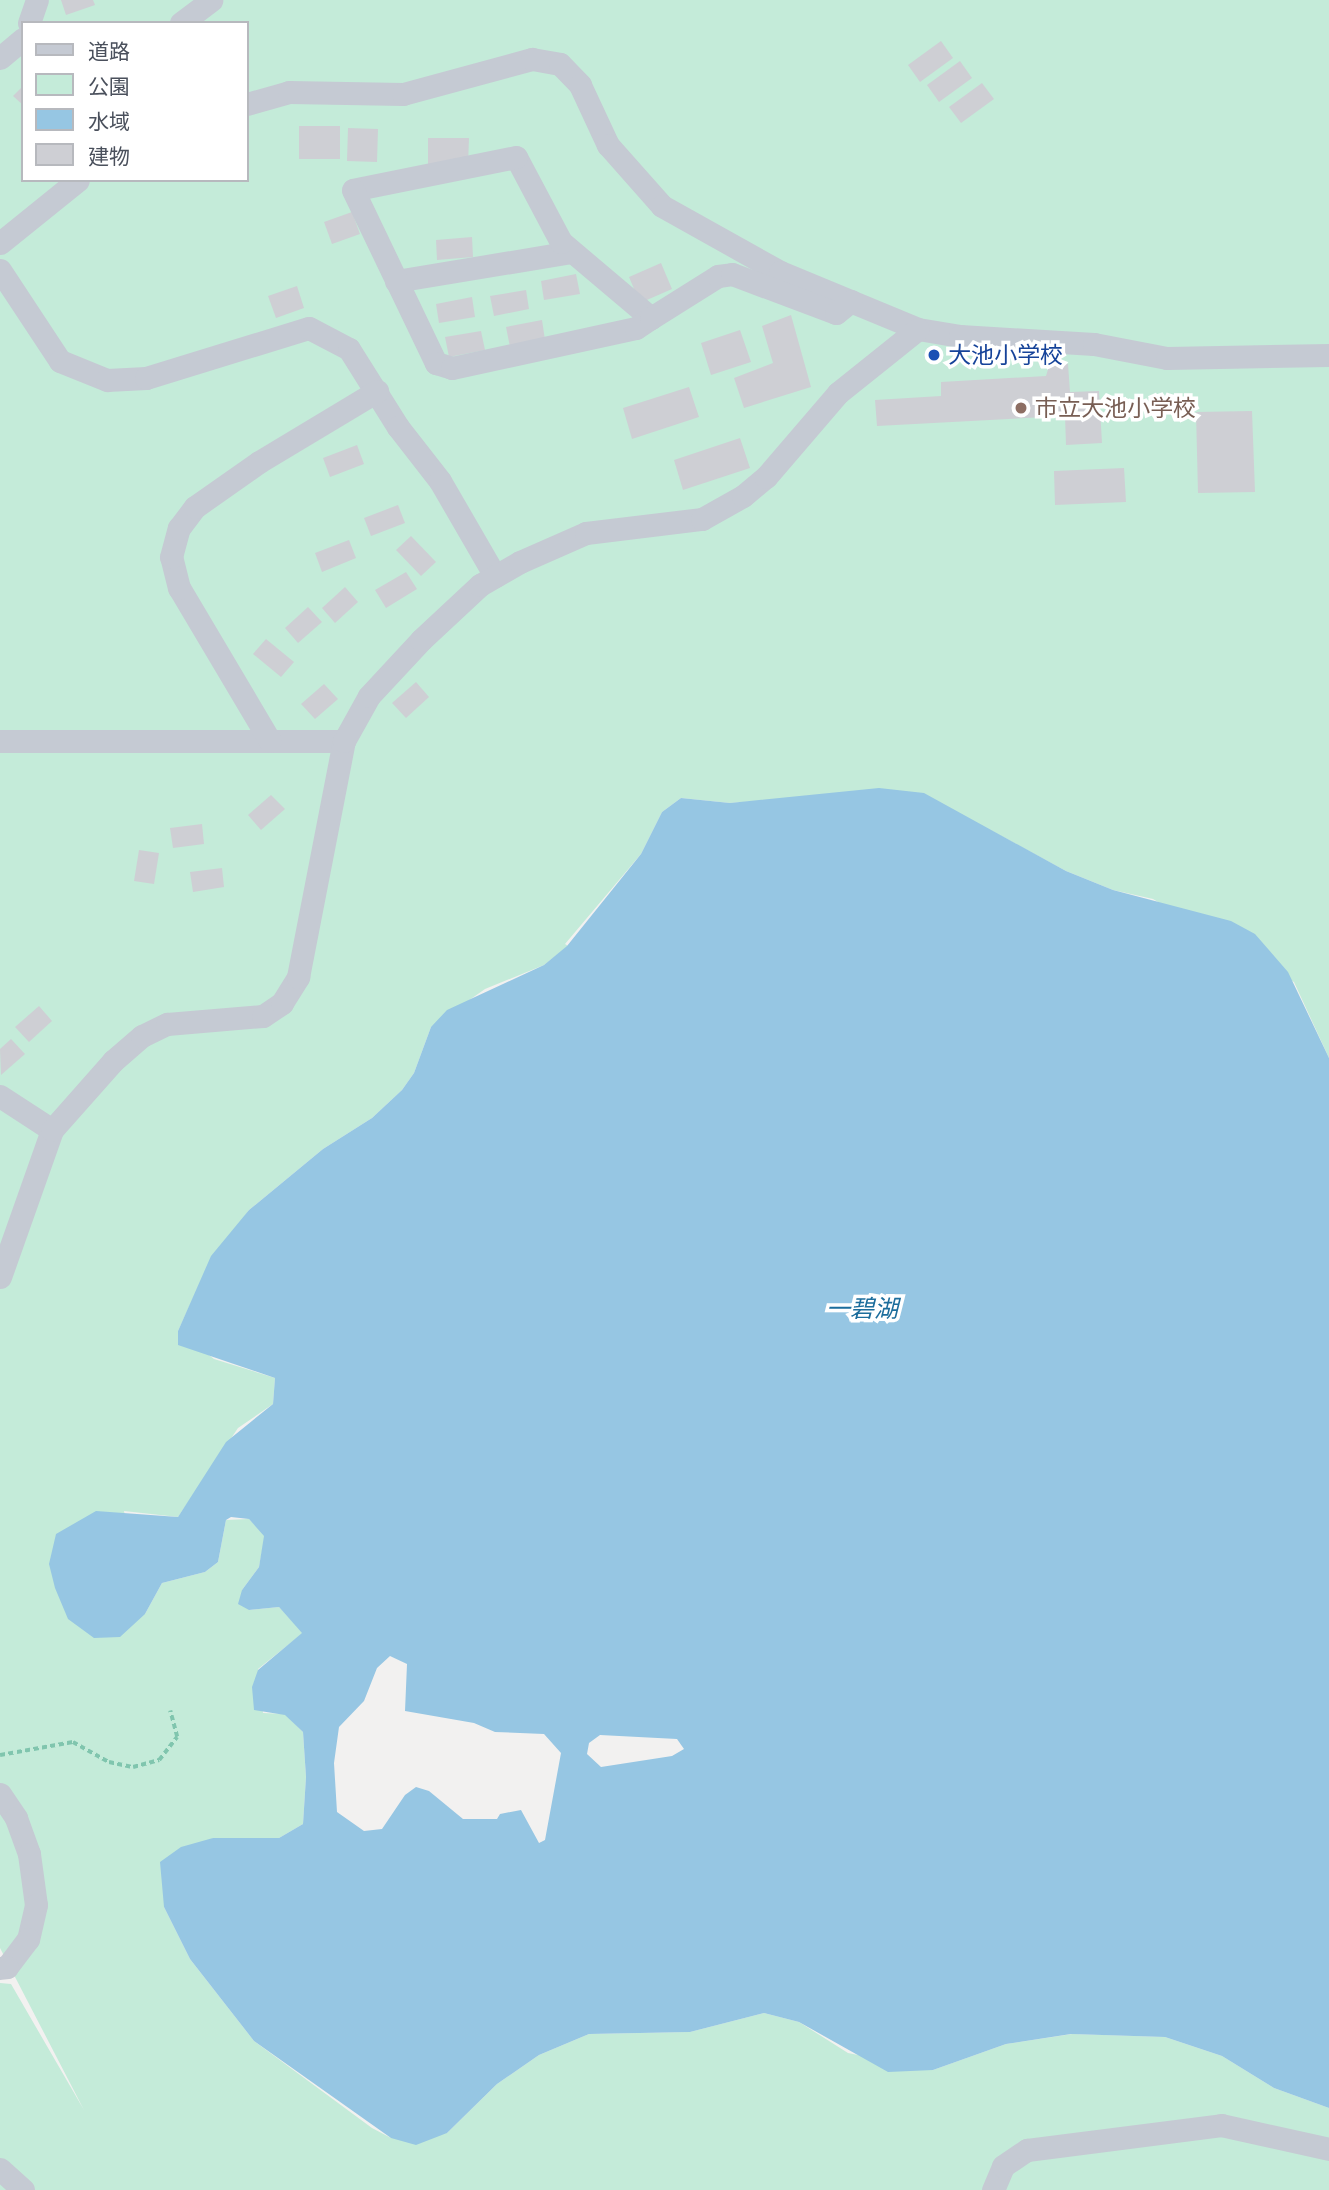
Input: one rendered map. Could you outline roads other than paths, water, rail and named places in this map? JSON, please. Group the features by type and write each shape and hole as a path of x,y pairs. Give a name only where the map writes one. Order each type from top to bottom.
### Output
{"street":[{"path":"30,21 37,0"},
{"path":"184,21 211,0"},
{"path":"0,58 21,41"},
{"path":"248,104 289,92 403,94 532,60 560,64 580,85 608,145 662,206 780,272 918,329 960,336 1094,344 1167,358 1329,355"},
{"path":"651,318 561,242 516,157 353,190 436,363 452,368 636,328 718,276 732,274 836,313 851,301"},
{"path":"0,243 76,182"},
{"path":"397,281 572,252"},
{"path":"0,271 60,361 80,373 107,380 146,378 309,328 349,349 440,481 495,576"},
{"path":"0,1277 52,1130 113,1061 142,1036 167,1024 263,1016 282,1003 298,977 344,741 369,696 421,640 495,576 586,533 702,519 743,496 766,477 838,393 918,329"},
{"path":"270,741 179,588 171,557 179,528 195,507 259,462 377,391"},
{"path":"0,741 344,741"},
{"path":"0,1096 52,1130"},
{"path":"0,1794 16,1818 29,1854 36,1905 28,1939 7,1967 0,1968"},
{"path":"993,2190 1003,2166 1027,2150 1221,2125 1329,2149"},
{"path":"0,2169 23,2190"}],"water":[{"name":"一碧湖","path":"879,788 924,793 1066,871 1113,890 1231,921 1255,934 1288,972 1329,1058 1329,2108 1274,2088 1222,2056 1165,2037 1071,2034 1006,2044 933,2070 888,2072 799,2022 764,2013 690,2032 589,2034 539,2055 497,2084 447,2133 416,2145 391,2138 254,2041 190,1959 164,1907 160,1862 181,1847 213,1838 279,1838 303,1824 306,1777 303,1732 285,1715 254,1710 252,1687 258,1670 302,1633 279,1607 249,1610 238,1604 242,1590 259,1567 264,1536 249,1519 231,1517 226,1520 218,1562 205,1572 162,1583 145,1614 120,1637 94,1638 68,1619 55,1588 49,1564 56,1534 96,1511 178,1517 226,1442 273,1404 275,1378 178,1345 178,1331 211,1256 249,1210 323,1149 372,1118 402,1090 414,1073 431,1027 447,1010 544,965 567,946 641,854 662,812 681,798 730,803","holes":["390,1656 407,1664 405,1711 474,1723 495,1732 544,1734 561,1753 545,1840 539,1843 521,1810 500,1814 497,1819 463,1819 429,1791 416,1787 405,1795 382,1829 364,1831 337,1812 334,1763 339,1727 364,1701 377,1668","600,1735 677,1739 684,1749 672,1756 601,1767 587,1754 589,1743"]}],"place":[{"name":"大池小学校","path":"934,355"},
{"name":"市立大池小学校","path":"1021,408"}]}
